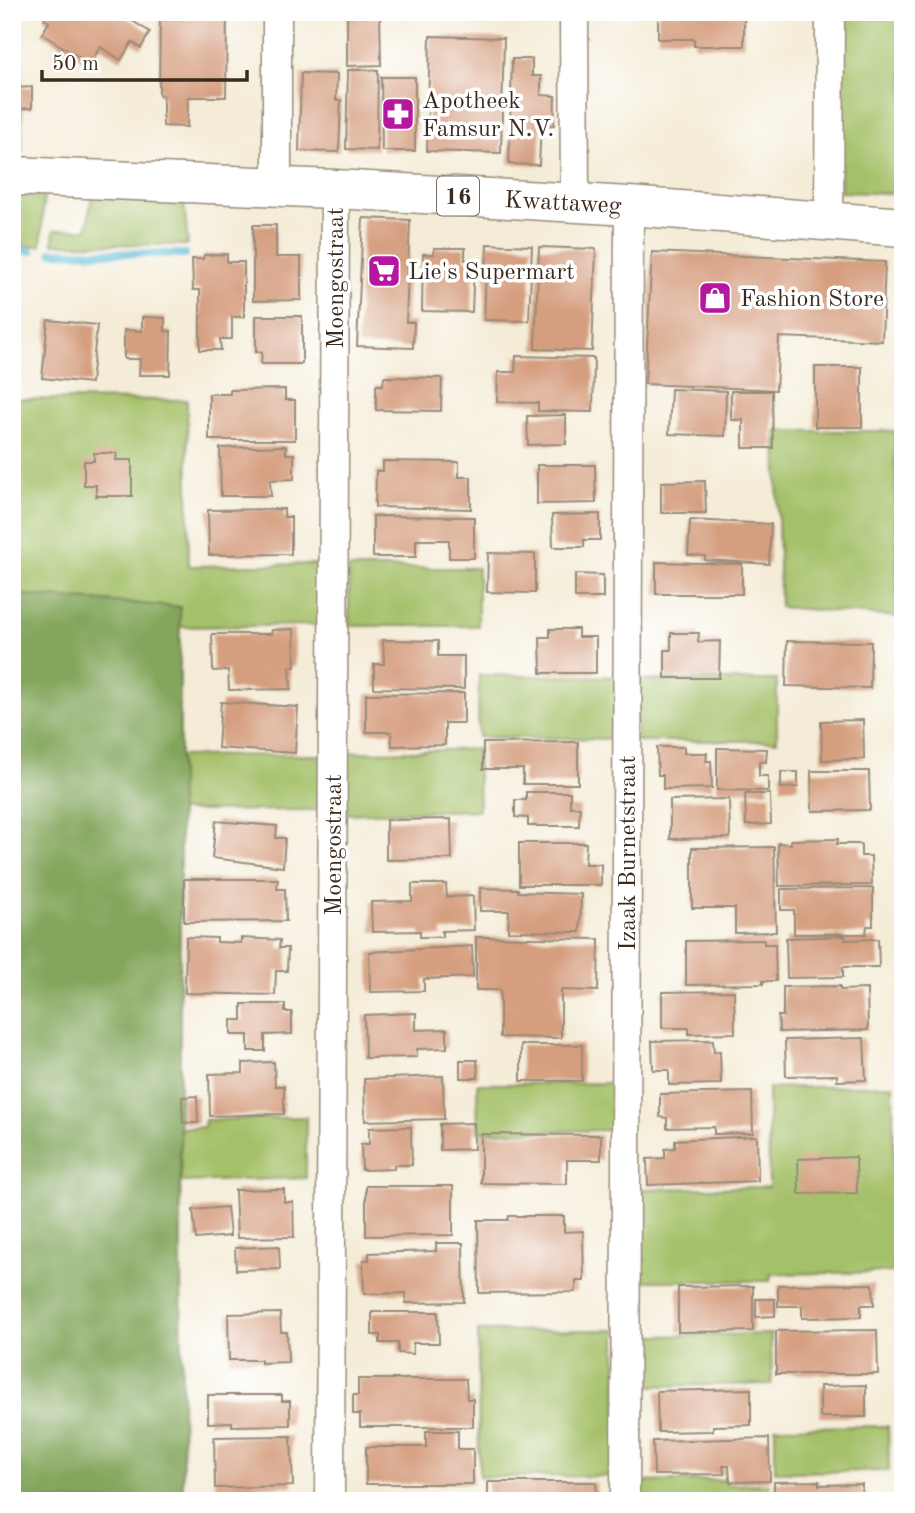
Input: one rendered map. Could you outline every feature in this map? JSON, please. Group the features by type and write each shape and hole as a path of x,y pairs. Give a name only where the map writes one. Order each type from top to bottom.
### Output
{"main road":[{"name":"Kwattaweg","path":"12,176 335,189 629,206 903,227"}],"street":[{"path":"277,12 277,187"},
{"path":"574,12 575,203"},
{"path":"829,222 830,12"},
{"name":"Moengostraat","path":"330,1501 335,189"},
{"name":"Izaak Burnetstraat","path":"625,1501 629,206"}],"green space":[{"path":"12,12 20,12 22,151 12,150"},
{"path":"841,12 903,12 903,194 841,192"},
{"path":"12,191 44,192 41,246 12,245"},
{"path":"92,194 184,201 188,245 53,244 54,230 87,229"},
{"path":"12,399 187,400 189,566 320,564 320,625 180,627 179,607 12,594"},
{"path":"776,431 895,431 897,617 780,607"},
{"path":"349,568 478,568 478,626 349,626"},
{"path":"12,594 180,607 183,1501 12,1501"},
{"path":"479,675 621,677 620,739 478,737"},
{"path":"637,680 777,680 777,741 636,741"},
{"path":"477,749 479,810 342,814 340,753"},
{"path":"322,755 323,810 180,811 180,756"},
{"path":"619,1083 619,1130 478,1132 477,1084"},
{"path":"893,1085 894,1272 771,1274 770,1281 643,1281 641,1189 769,1187 768,1088"},
{"path":"306,1117 306,1178 181,1182 180,1128 204,1127 205,1120"},
{"path":"616,1330 617,1476 479,1477 478,1331"},
{"path":"771,1334 772,1384 648,1386 648,1336"},
{"path":"888,1426 889,1471 775,1472 775,1427"},
{"path":"726,1480 727,1485 769,1484 769,1501 639,1501 639,1482"}],"building":[{"path":"48,12 118,12 150,32 141,48 132,42 121,60 100,47 90,64 42,34 49,22 44,19"},
{"path":"160,12 227,12 226,97 188,97 187,127 163,126 163,96 159,95"},
{"path":"347,12 380,12 381,65 347,66"},
{"path":"658,12 744,12 744,46 694,46 694,39 658,39"},
{"path":"430,36 504,38 501,153 427,151"},
{"path":"512,59 532,59 532,76 541,76 541,95 555,96 554,125 541,124 539,165 509,164"},
{"path":"348,70 378,70 377,150 346,149"},
{"path":"301,73 337,74 336,100 341,100 339,152 299,151"},
{"name":"Apotheek Famsur N.V.","path":"381,77 415,77 415,151 382,151"},
{"path":"32,87 32,108 14,109 14,88"},
{"name":"Lie's Supermart","path":"363,218 410,220 406,322 414,322 413,348 357,346"},
{"path":"253,225 276,225 276,257 301,257 301,300 253,301"},
{"path":"487,244 532,246 529,321 484,320"},
{"path":"539,247 596,249 592,351 535,349"},
{"path":"434,248 465,248 465,260 474,260 472,312 422,311 423,254 434,254"},
{"name":"Fashion Store","path":"652,252 885,262 882,341 779,337 776,390 645,384"},
{"path":"227,254 227,262 244,262 244,317 232,317 232,339 220,339 221,350 200,350 200,290 193,290 192,259 203,259 204,255"},
{"path":"256,316 302,316 302,364 261,364 262,352 256,352"},
{"path":"142,317 165,318 165,331 171,331 170,375 139,375 140,359 124,359 124,330 142,331"},
{"path":"48,320 97,325 91,383 42,378"},
{"path":"516,356 594,358 593,412 538,411 538,403 497,402 498,372 515,372"},
{"path":"815,367 862,367 862,427 815,427"},
{"path":"384,377 442,378 441,411 376,410 376,385 383,385"},
{"path":"285,389 285,400 295,400 295,440 209,440 209,394 230,394 230,390"},
{"path":"671,389 726,391 725,436 669,434"},
{"path":"731,391 772,391 773,448 743,448 743,420 731,420"},
{"path":"566,415 566,444 528,445 527,416"},
{"path":"286,446 286,454 294,454 294,479 270,480 271,496 221,496 220,448"},
{"path":"94,453 117,453 116,460 132,460 132,496 96,496 96,485 84,485 84,461 94,461"},
{"path":"383,461 459,462 459,477 471,477 471,509 375,507 376,471 383,471"},
{"path":"537,465 595,465 596,503 537,504"},
{"path":"705,481 706,513 661,513 661,482"},
{"path":"284,509 284,517 291,517 291,554 209,555 208,510"},
{"path":"600,514 600,540 584,540 584,547 553,547 552,515"},
{"path":"373,516 474,517 474,558 449,558 449,540 416,540 416,557 373,557"},
{"path":"690,520 771,524 769,564 705,560 705,556 688,555"},
{"path":"488,553 535,554 535,593 487,592"},
{"path":"656,562 742,564 742,594 656,594"},
{"path":"575,574 603,575 603,598 575,598"},
{"path":"294,629 295,667 290,667 291,689 229,690 228,670 213,671 212,634 271,634 272,630"},
{"path":"550,629 578,629 578,637 596,637 596,673 541,673 540,637 550,637"},
{"path":"671,633 699,633 698,642 720,641 719,678 665,678 665,650 671,650"},
{"path":"383,640 438,641 438,656 464,656 464,689 374,688 374,664 384,664"},
{"path":"787,641 871,642 870,688 786,686"},
{"path":"464,693 464,723 445,723 445,745 392,746 391,732 366,732 366,694"},
{"path":"221,702 298,707 295,753 218,748"},
{"path":"863,720 864,759 822,760 821,721"},
{"path":"578,742 578,784 523,784 523,769 483,769 483,743"},
{"path":"657,747 684,747 684,753 707,753 706,761 711,761 712,788 663,789 663,775 658,775"},
{"path":"717,748 767,749 766,762 759,761 759,776 768,776 768,791 717,790"},
{"path":"811,771 869,771 870,810 812,811"},
{"path":"781,772 798,772 798,787 781,788"},
{"path":"526,792 570,792 570,807 580,807 579,826 528,826 528,818 515,817 515,800 526,800"},
{"path":"745,794 770,794 771,824 746,825"},
{"path":"729,799 730,838 670,839 670,800"},
{"path":"451,819 452,859 386,860 386,820"},
{"path":"216,821 277,826 276,838 285,838 283,867 212,858"},
{"path":"838,839 837,844 861,844 861,856 871,856 872,885 779,886 778,843 791,844 791,840"},
{"path":"519,843 586,843 585,864 601,864 601,885 519,885"},
{"path":"774,847 776,932 735,933 735,908 692,908 692,848"},
{"path":"184,879 278,879 277,889 285,889 286,921 184,922"},
{"path":"412,884 446,884 447,897 473,896 474,930 442,931 442,937 420,937 420,931 372,932 371,902 412,901"},
{"path":"480,888 581,894 580,932 508,931 509,911 480,911"},
{"path":"873,888 873,926 867,926 866,934 794,934 794,910 781,910 781,889"},
{"path":"845,936 845,940 878,939 879,967 843,967 843,977 787,978 786,938"},
{"path":"186,937 217,938 217,942 241,943 241,938 280,940 279,948 288,948 287,971 276,971 275,995 185,993"},
{"path":"476,937 599,939 598,991 561,990 561,1038 500,1037 500,990 476,990"},
{"path":"764,940 764,944 775,944 776,981 763,981 763,984 686,985 686,941"},
{"path":"472,946 473,977 424,979 424,991 370,992 369,952"},
{"path":"840,986 840,990 867,989 868,1030 779,1032 778,1016 783,1016 783,987"},
{"path":"734,991 735,1033 689,1034 689,1028 662,1028 662,992"},
{"path":"242,1004 285,1004 285,1012 292,1012 292,1034 265,1035 265,1051 248,1051 248,1035 231,1035 231,1020 242,1020"},
{"path":"416,1013 416,1030 447,1029 447,1048 417,1049 417,1057 365,1058 364,1015"},
{"path":"864,1038 866,1080 837,1081 837,1075 786,1076 785,1040"},
{"path":"713,1040 714,1052 720,1051 721,1084 669,1085 669,1070 653,1070 652,1041"},
{"path":"521,1045 582,1045 582,1081 521,1081"},
{"path":"460,1060 477,1060 478,1078 460,1078"},
{"path":"274,1062 275,1086 284,1086 284,1114 210,1116 209,1074 243,1073 243,1063"},
{"path":"443,1076 444,1119 365,1121 364,1079"},
{"path":"752,1092 753,1133 714,1134 714,1127 667,1128 667,1118 660,1117 660,1094"},
{"path":"197,1096 198,1123 183,1123 182,1097"},
{"path":"474,1123 474,1149 440,1150 440,1124"},
{"path":"411,1127 412,1165 394,1165 394,1169 362,1170 361,1144 369,1144 369,1128"},
{"path":"481,1134 601,1135 601,1160 567,1160 567,1184 481,1183"},
{"path":"757,1136 758,1181 648,1185 647,1159 665,1158 665,1149 675,1148 675,1140"},
{"path":"856,1157 857,1193 799,1194 798,1159"},
{"path":"366,1186 453,1186 453,1235 366,1236"},
{"path":"284,1189 284,1202 293,1202 294,1237 237,1238 235,1190"},
{"path":"227,1207 230,1236 196,1239 193,1210"},
{"path":"509,1216 564,1216 564,1232 583,1231 584,1281 576,1281 576,1292 479,1293 478,1220 508,1220"},
{"path":"436,1243 463,1243 464,1302 406,1303 406,1293 364,1294 363,1260 369,1260 369,1253 436,1251"},
{"path":"279,1246 280,1269 236,1270 235,1248"},
{"path":"873,1284 874,1305 861,1305 861,1317 802,1318 802,1306 778,1306 778,1285"},
{"path":"753,1286 753,1331 678,1332 678,1287"},
{"path":"756,1299 775,1299 775,1316 756,1317"},
{"path":"372,1312 438,1312 439,1343 413,1343 413,1354 398,1353 398,1343 380,1343 380,1335 372,1335"},
{"path":"280,1313 281,1332 287,1332 288,1362 229,1360 228,1314"},
{"path":"877,1330 878,1374 776,1374 776,1331"},
{"path":"358,1379 466,1379 467,1399 473,1399 473,1427 360,1427 360,1414 353,1414 353,1395 358,1395"},
{"path":"866,1385 866,1417 820,1417 820,1386"},
{"path":"751,1389 751,1425 713,1426 713,1431 658,1432 657,1391"},
{"path":"208,1395 282,1395 282,1401 290,1401 290,1425 232,1426 232,1422 208,1423"},
{"path":"426,1431 458,1431 458,1449 473,1449 473,1484 366,1484 366,1447 426,1447"},
{"path":"291,1436 293,1486 215,1488 214,1437"},
{"path":"769,1438 770,1481 730,1482 729,1466 723,1466 724,1474 654,1475 653,1441"},
{"path":"819,1481 819,1485 862,1484 862,1494 868,1494 868,1501 774,1501 774,1482"},
{"path":"488,1482 596,1482 597,1501 488,1501"}],"waterway":[{"path":"12,250 31,251"},
{"path":"52,252 185,254"}],"place":[{"name":"Apotheek Famsur N.V.","path":"398,114"},
{"name":"Lie's Supermart","path":"384,271"},
{"name":"Fashion Store","path":"715,298"}]}
